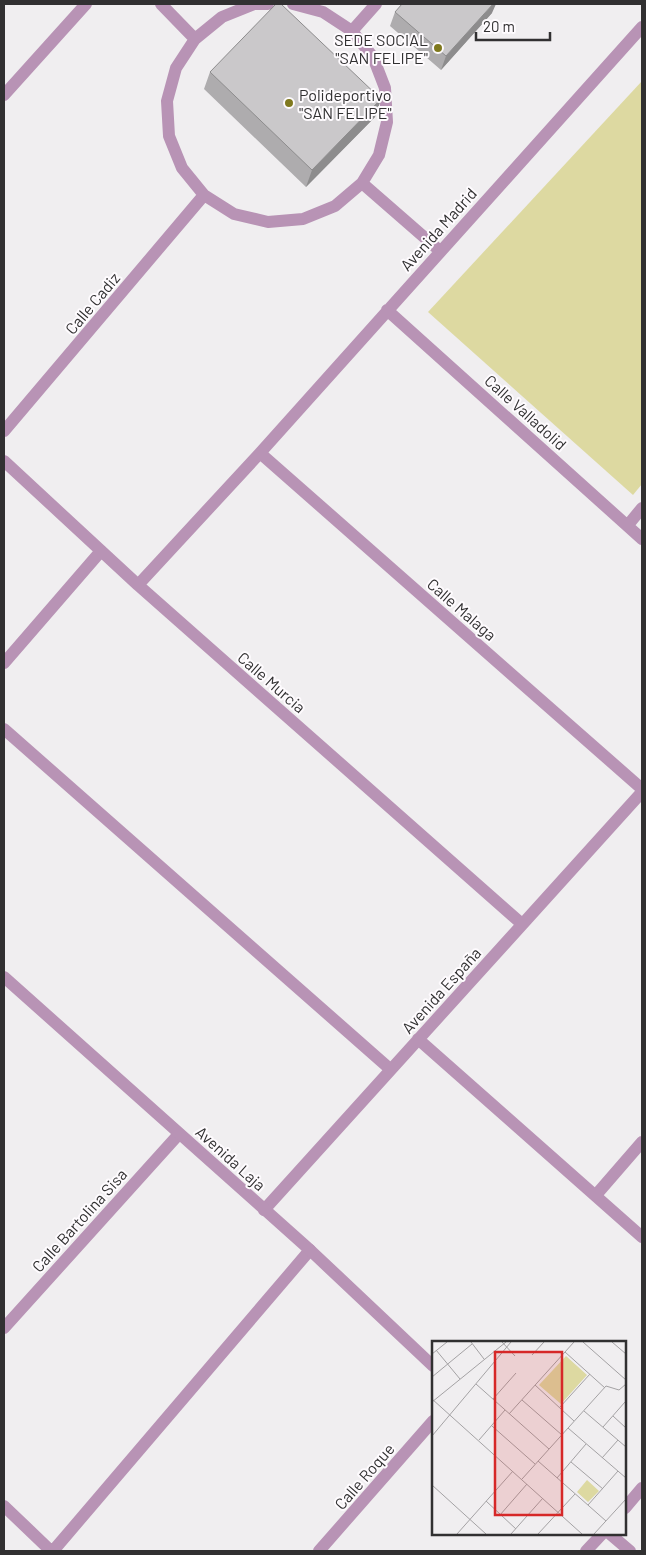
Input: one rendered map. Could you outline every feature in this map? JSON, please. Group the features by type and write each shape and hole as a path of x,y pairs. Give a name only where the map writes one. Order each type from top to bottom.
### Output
{"street":[{"path":"4,96 86,4"},
{"path":"161,4 195,39"},
{"path":"268,4 254,4 222,17 195,39 176,68 167,102 169,136 182,168 204,195 234,214 268,222 303,219 335,206 362,183 379,155 387,122 385,88 373,57 352,31 322,12 293,4"},
{"path":"352,31 376,4"},
{"name":"Avenida Madrid","path":"138,585 260,453 386,310 642,28"},
{"path":"362,183 440,251"},
{"name":"Calle Cadiz","path":"4,431 204,195"},
{"name":"Calle Valladolid","path":"386,310 628,524 642,539"},
{"name":"Calle Malaga","path":"260,453 642,790"},
{"name":"Calle Murcia","path":"4,461 138,585 522,924"},
{"path":"628,524 642,508"},
{"path":"4,663 101,551"},
{"path":"4,730 390,1069"},
{"name":"Avenida España","path":"264,1210 642,790"},
{"name":"Avenida Laja","path":"4,977 310,1250 432,1364"},
{"path":"418,1039 642,1237"},
{"name":"Calle Bartolina Sisa","path":"4,1328 179,1134"},
{"path":"596,1195 642,1142"},
{"path":"4,1506 52,1551 310,1250"},
{"name":"Calle Roque","path":"319,1551 432,1423"},
{"path":"626,1507 642,1488"},
{"path":"586,1551 601,1535"},
{"path":"611,1535 630,1551"}],"shaded area":[{"path":"642,81 642,484 633,495 428,312"}],"building":[{"name":"Polideportivo \"SAN FELIPE\"","path":"276,4 281,4 381,99 312,170 210,72"},
{"name":"SEDE SOCIAL \"SAN FELIPE\"","path":"402,4 493,4 446,56 395,12"}],"place":[{"name":"SEDE SOCIAL \"SAN FELIPE\"","path":"438,48"},
{"name":"Polideportivo \"SAN FELIPE\"","path":"289,103"}]}
